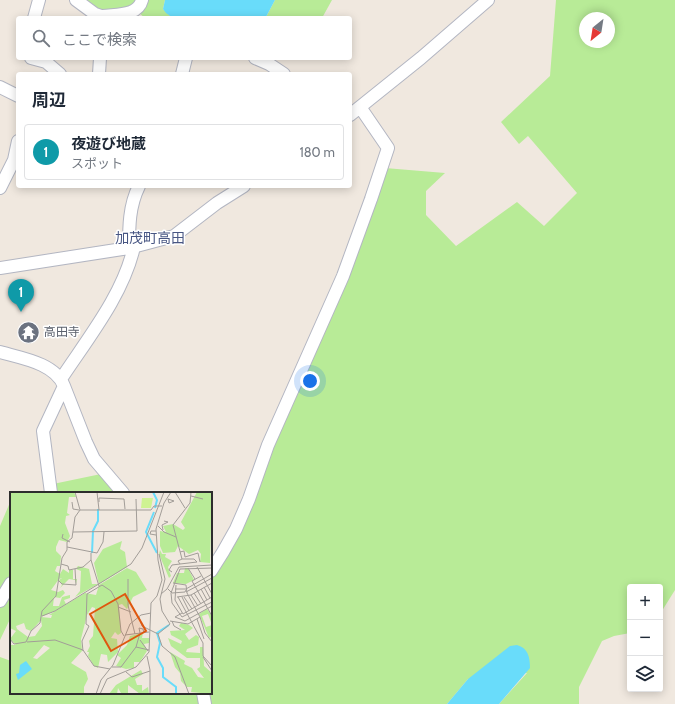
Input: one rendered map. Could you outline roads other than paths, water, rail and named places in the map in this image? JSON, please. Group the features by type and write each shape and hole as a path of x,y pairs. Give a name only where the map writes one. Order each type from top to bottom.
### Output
{"street":[{"path":"35,16 39,0"},
{"path":"76,0 95,14 102,16"},
{"path":"122,16 138,15 142,0"},
{"path":"212,569 236,529 249,499 268,445 343,276 388,148 355,111 421,58 488,0"},
{"path":"38,60 46,62 58,72"},
{"path":"98,72 100,60"},
{"path":"182,72 186,60"},
{"path":"260,60 281,72"},
{"path":"0,87 16,95"},
{"path":"0,188 14,160 16,150"},
{"path":"51,492 43,431 63,382 117,294 131,258 130,217 135,193 138,188"},
{"path":"0,268 131,247 174,236 217,203 241,188"},
{"path":"0,352 40,363 63,382 92,455 122,492"},
{"path":"0,602 10,585"},
{"path":"203,694 205,704"}],"water":[{"path":"165,0 275,0 267,16 170,16 163,9"},
{"path":"517,645 524,648 528,654 530,668 499,704 447,704 468,679 510,646"}],"place":[{"name":"夜遊び地蔵","path":"21,312"},
{"name":"高田寺","path":"28,332"}],"district":[{"name":"加茂町高田","path":"150,238"}]}
